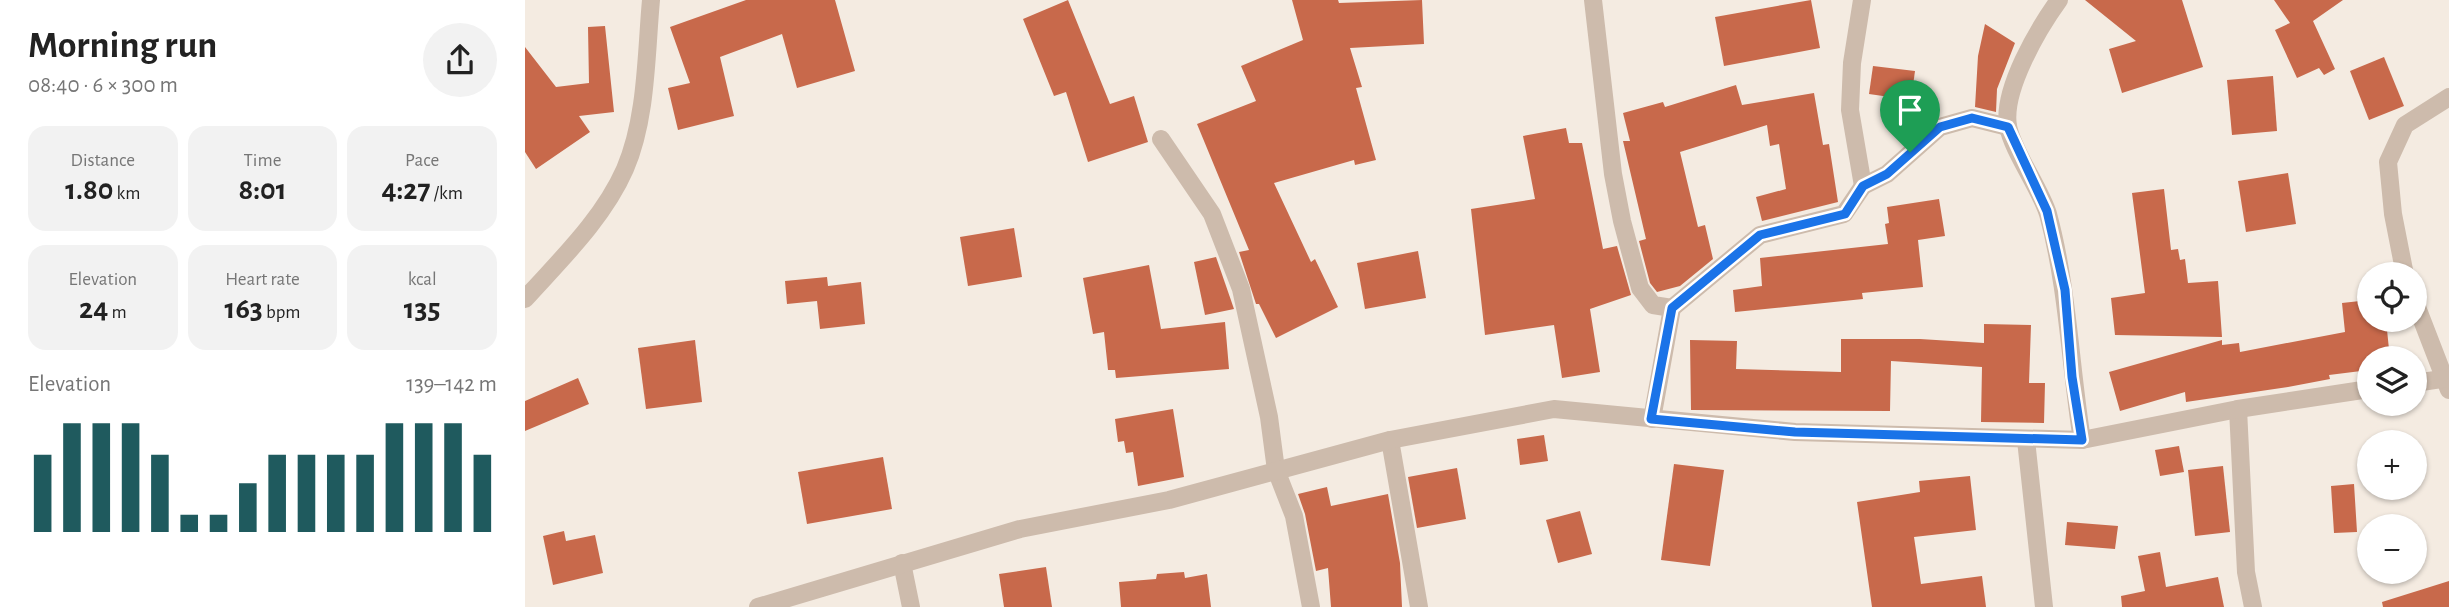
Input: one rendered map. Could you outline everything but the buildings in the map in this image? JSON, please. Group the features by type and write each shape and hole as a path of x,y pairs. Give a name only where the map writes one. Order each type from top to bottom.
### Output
{"street":[{"path":"525,299 605,207 626,167 639,119 651,0"},
{"path":"1594,0 1613,174 1622,221 1640,288 1653,305 1672,308"},
{"path":"1862,0 1852,63 1850,110 1863,186"},
{"path":"2059,0 2046,18 2012,87 2008,127 2050,224 2065,290 2072,377 2082,440"},
{"path":"2402,262 2393,214 2388,162 2405,125 2449,97"},
{"path":"1651,419 1672,308 1760,235 1845,214 1863,186 1887,174 1940,127 1972,118 2008,127"},
{"path":"1161,139 1212,214 1241,289 1269,417 1276,470 1294,516 1311,607"},
{"path":"2427,331 2448,382 2427,383"},
{"path":"758,607 1020,529 1169,500 1390,440 1554,409 1795,432 2082,440 2238,410 2357,391"},
{"path":"2238,410 2246,572 2253,607"},
{"path":"1390,440 1419,607"},
{"path":"2026,440 2044,607"},
{"path":"902,563 911,607"}],"route":[{"path":"1972,118 2008,127 2047,211 2065,290 2072,377 2082,440 1795,432 1651,419 1672,308 1760,235 1845,214 1863,186 1887,174 1910,152 1940,127 1972,118"}]}
